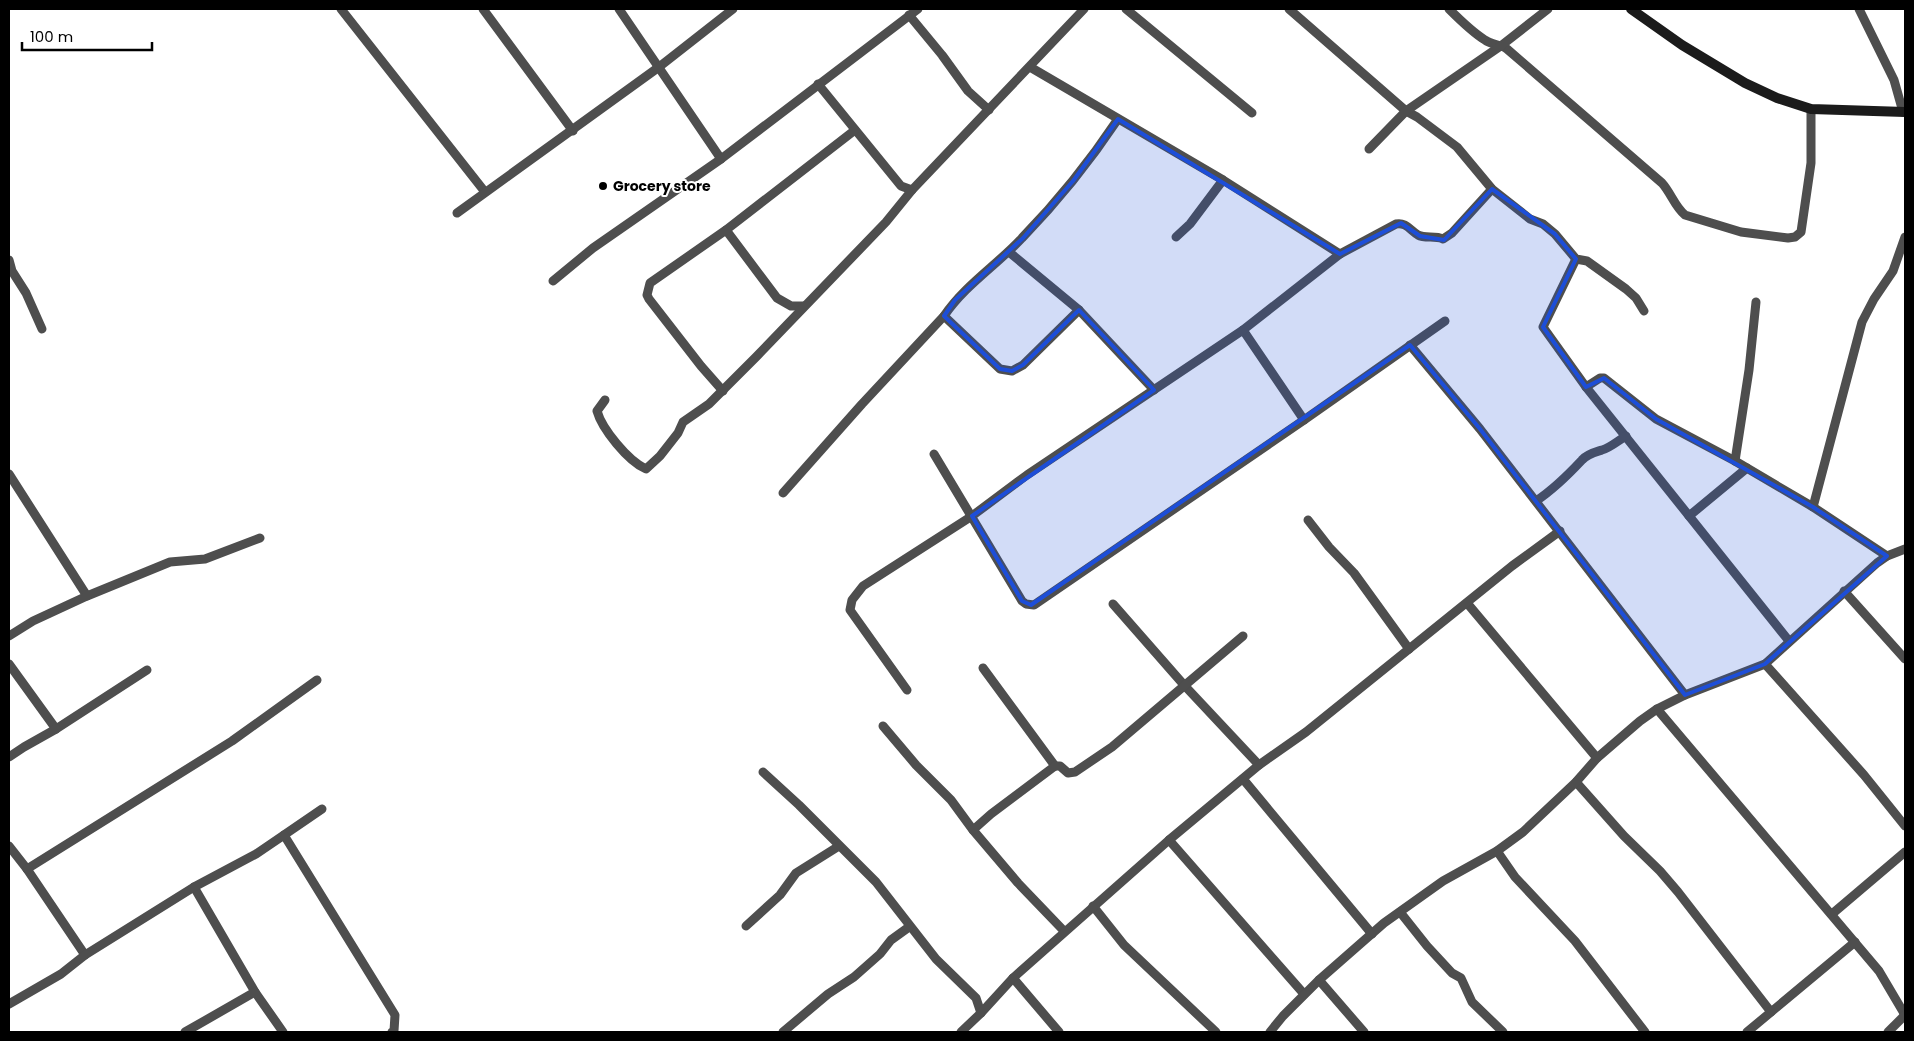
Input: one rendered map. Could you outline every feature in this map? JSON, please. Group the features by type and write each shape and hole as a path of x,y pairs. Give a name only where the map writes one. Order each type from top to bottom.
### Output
{"street":[{"path":"341,9 485,192"},
{"path":"483,9 573,131"},
{"path":"619,9 721,159"},
{"path":"457,213 573,131 733,9"},
{"path":"553,280 593,248 721,159 918,9"},
{"path":"605,400 597,411 609,436 641,467 646,469 660,456 678,433 683,422 710,404 723,391 886,222 912,190 1084,9"},
{"path":"1126,9 1252,113"},
{"path":"1289,9 1406,111 1418,117 1457,147 1492,189 1530,219 1543,224 1555,234 1576,259 1587,261 1626,289 1636,298 1644,312"},
{"path":"1449,9 1485,41 1493,45 1502,46 1662,183 1671,193 1680,211 1685,215 1741,232 1788,238 1795,237 1800,232 1811,163 1811,109"},
{"path":"1369,149 1406,111 1502,46 1548,9"},
{"path":"1631,9 1642,12 1682,45 1745,83 1777,98 1811,109 1904,112 1894,80 1859,9"},
{"path":"909,16 968,91 989,110"},
{"path":"1030,67 1223,180 1340,254"},
{"path":"818,84 901,186 912,190"},
{"path":"783,493 944,316 955,300 1009,252 1073,181 1118,119"},
{"path":"723,391 700,366 647,295 650,283 726,230 855,130"},
{"path":"1176,237 1196,216 1223,180"},
{"path":"907,690 850,610 852,600 863,586 972,516 1028,474 1243,330 1340,254 1396,224 1406,225 1420,236 1443,239 1452,233 1492,189"},
{"path":"726,230 777,298 791,306 804,306"},
{"path":"1813,507 1862,322 1874,299 1893,271 1905,237"},
{"path":"1009,252 1079,310 1154,390"},
{"path":"1576,259 1543,326 1586,387 1789,641"},
{"path":"9,260 12,271 26,293 42,329"},
{"path":"1735,461 1749,370 1756,302"},
{"path":"944,316 1000,369 1012,371 1023,365 1079,310"},
{"path":"934,454 1022,601 1026,604 1034,605 1445,321"},
{"path":"1243,330 1304,420"},
{"path":"1410,345 1480,429 1560,531 1684,695"},
{"path":"1586,387 1600,378 1604,378 1656,419 1735,461 1813,507 1887,556"},
{"path":"1536,501 1568,476 1582,459 1598,450 1603,450 1626,436"},
{"path":"1689,516 1747,468"},
{"path":"9,474 87,596"},
{"path":"1308,520 1329,548 1354,573 1409,649"},
{"path":"961,1032 993,1001 1013,978 1169,840 1260,765 1306,732 1512,566 1560,531"},
{"path":"9,636 33,620 170,562 205,559 260,538"},
{"path":"1270,1032 1304,994 1384,923 1443,881 1497,851 1523,832 1576,782 1597,758 1640,721 1657,709 1684,695 1765,664 1844,591 1887,556 1905,549"},
{"path":"1844,591 1905,659"},
{"path":"1467,603 1597,758"},
{"path":"1113,604 1184,685 1260,765"},
{"path":"972,830 1055,766 1060,766 1068,773 1075,772 1112,747 1243,636"},
{"path":"9,664 56,729"},
{"path":"1765,664 1864,775 1905,826"},
{"path":"983,668 1055,766"},
{"path":"9,757 147,670"},
{"path":"27,869 232,741 316,680"},
{"path":"1657,709 1879,971 1905,1015 1888,1032"},
{"path":"883,726 916,766 951,800 972,830 1064,931"},
{"path":"763,772 876,882 909,927 936,959 976,998 981,1013"},
{"path":"1243,779 1372,934"},
{"path":"1576,782 1624,836 1672,885 1771,1012"},
{"path":"9,1004 60,974 85,955 194,888 256,854 322,809"},
{"path":"284,836 395,1015 396,1023 392,1032"},
{"path":"1169,840 1304,994"},
{"path":"9,846 27,869 85,955"},
{"path":"746,926 780,895 796,873 839,846"},
{"path":"1497,851 1515,877 1575,941 1644,1032"},
{"path":"1832,914 1905,852"},
{"path":"194,888 255,992 283,1032"},
{"path":"1093,906 1124,945 1216,1032"},
{"path":"1400,912 1427,946 1452,973 1461,978 1472,1002 1503,1032"},
{"path":"783,1032 828,994 854,977 880,954 891,940 909,927"},
{"path":"1747,1032 1855,942"},
{"path":"1013,978 1059,1032"},
{"path":"1319,980 1364,1032"},
{"path":"185,1032 255,992"},
{"path":"976,998 993,1001"}],"highlighted area":[{"path":"1118,119 1340,254 1401,223 1420,236 1444,240 1492,189 1555,234 1576,259 1543,327 1586,387 1604,378 1656,419 1813,507 1887,556 1765,664 1685,695 1480,429 1410,345 1031,605 1022,601 972,516 1154,390 1079,310 1023,365 1012,371 1000,369 944,316 955,300 1023,238 1073,181"}],"place":[{"name":"Grocery store","path":"603,186"}]}
